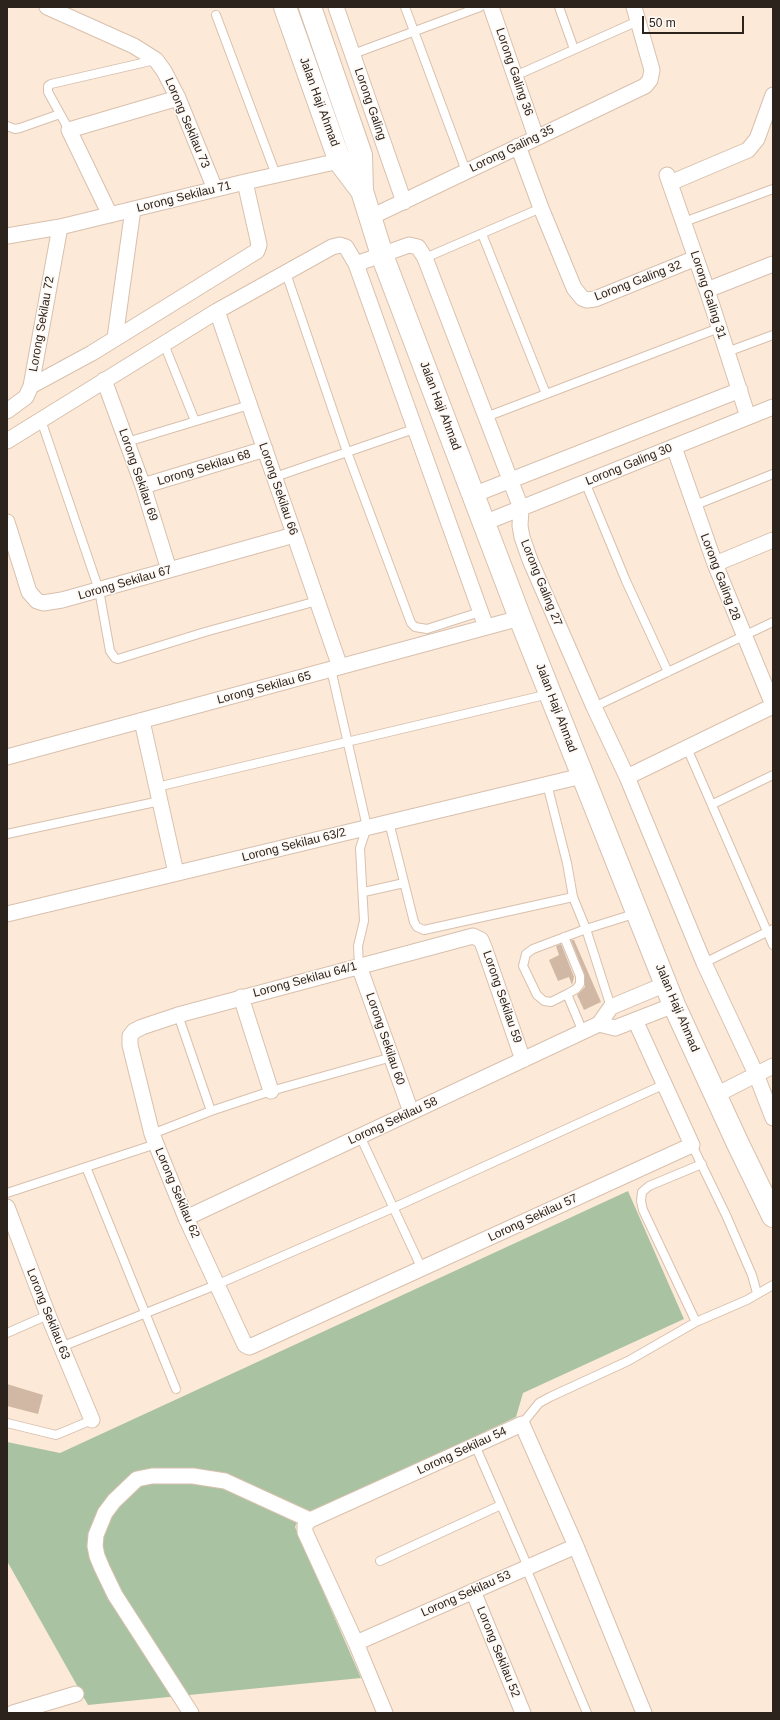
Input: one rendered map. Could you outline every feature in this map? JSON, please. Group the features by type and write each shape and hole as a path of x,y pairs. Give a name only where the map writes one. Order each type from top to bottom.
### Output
{"street":[{"name":"Lorong Sekilau 73","path":"48,7 134,46 156,60 164,71 178,98 214,189"},
{"name":"Jalan Haji Ahmad","path":"285,7 340,162 362,191"},
{"name":"Jalan Haji Ahmad","path":"310,7 361,155 362,191 382,255 520,618 674,1005 773,1216"},
{"name":"Lorong Galing","path":"336,7 404,202"},
{"name":"Lorong Galing 36","path":"491,7 536,137"},
{"name":"Lorong Galing 35","path":"371,217 645,86 650,80 652,70 636,14"},
{"name":"Lorong Galing 31","path":"748,417 707,290 668,179 748,150 757,140 773,95"},
{"path":"110,215 69,130 178,98"},
{"name":"Lorong Galing 32","path":"518,146 541,208 574,288 578,294 587,300 596,299 696,258"},
{"name":"Lorong Sekilau 71","path":"7,236 60,227 214,189 340,162 361,155"},
{"path":"31,386 92,353 257,251 258,240 245,182"},
{"path":"115,338 133,209"},
{"name":"Lorong Sekilau 72","path":"7,411 26,397 31,386 60,227"},
{"path":"7,441 217,311 286,274 332,247 340,245 346,247 356,264 486,627"},
{"name":"Lorong Galing 27","path":"356,264 409,245 418,248 425,258 521,508 520,526 530,560 594,707 627,777"},
{"path":"707,290 773,264"},
{"name":"Lorong Sekilau 66","path":"217,311 317,601 336,668"},
{"name":"Lorong Sekilau 69","path":"104,380 143,486 169,570"},
{"path":"474,495 740,390"},
{"name":"Lorong Galing 30","path":"484,523 773,408"},
{"name":"Lorong Galing 28","path":"674,447 693,506 715,564 773,705"},
{"name":"Lorong Sekilau 68","path":"143,486 265,449"},
{"name":"Lorong Sekilau 67","path":"7,522 29,592 37,601 49,603 294,535"},
{"path":"715,564 773,540"},
{"name":"Lorong Sekilau 65","path":"7,757 520,618"},
{"path":"773,705 627,777 704,963 756,1074 773,1118"},
{"path":"142,721 176,874"},
{"name":"Lorong Sekilau 63/2","path":"7,914 582,776"},
{"name":"Lorong Sekilau 64/1","path":"134,1031 178,1015 241,997 477,936"},
{"name":"Lorong Sekilau 59","path":"477,936 484,947 523,1060"},
{"name":"Lorong Sekilau 60","path":"359,966 411,1112"},
{"path":"611,1007 666,984"},
{"path":"241,997 271,1092"},
{"path":"599,1024 615,1028 674,1005"},
{"name":"Lorong Sekilau 58","path":"186,1218 583,1032 599,1024 611,1007"},
{"path":"635,1020 692,1145"},
{"name":"Lorong Sekilau 62","path":"134,1031 130,1036 130,1045 154,1139 186,1218 241,1340 249,1347"},
{"path":"716,1094 773,1066"},
{"name":"Lorong Sekilau 57","path":"249,1347 692,1145"},
{"name":"Lorong Sekilau 63","path":"7,1207 48,1315 92,1420"},
{"name":"Lorong Sekilau 54","path":"310,1520 522,1424 576,1546 644,1713"},
{"path":"190,1713 115,1595 102,1568 95,1546 96,1535 105,1513 114,1501 137,1479 152,1476 193,1476 225,1481 310,1520 305,1525 305,1532 356,1643 386,1713"},
{"name":"Lorong Sekilau 53","path":"356,1643 576,1546"},
{"name":"Lorong Sekilau 52","path":"473,1592 523,1713"},
{"path":"12,1713 76,1694"}],"lane":[{"path":"405,7 466,171"},
{"path":"353,54 480,7"},
{"path":"558,7 574,49"},
{"path":"515,76 574,49 636,14"},
{"path":"216,15 276,175"},
{"path":"69,130 48,92 48,86 51,84 156,60"},
{"path":"7,126 15,129 20,128 60,114"},
{"path":"684,222 773,189"},
{"path":"425,258 541,208"},
{"path":"482,234 546,394"},
{"path":"286,274 347,452 411,623 415,627 427,628 480,612"},
{"path":"486,417 719,328"},
{"path":"727,352 773,335"},
{"path":"164,344 195,421"},
{"path":"127,442 249,405"},
{"path":"41,420 99,590 110,651 115,658 118,659 205,632 317,601"},
{"path":"275,477 414,428"},
{"path":"693,506 773,474"},
{"path":"585,482 626,581 668,672"},
{"path":"594,707 773,622"},
{"path":"336,668 347,741 367,828 360,848 364,892 364,921 358,946 359,966"},
{"path":"7,834 158,794 347,741 551,694"},
{"path":"687,748 770,931 773,945"},
{"path":"713,804 773,775"},
{"path":"547,784 567,863 573,897 586,928 611,1007"},
{"path":"389,822 414,922 417,927 424,930 573,897"},
{"path":"364,892 404,883"},
{"path":"564,937 580,976 580,984 576,989 551,1002 544,1001 536,995 523,966 526,954 533,949 586,928 638,913"},
{"path":"704,963 770,931"},
{"path":"567,994 583,1032"},
{"path":"178,1015 211,1111"},
{"path":"7,1194 86,1167 154,1139 211,1111 392,1057"},
{"path":"61,1347 145,1315 393,1208 665,1084"},
{"path":"360,1136 422,1269"},
{"path":"692,1145 752,1275 757,1293"},
{"path":"696,1322 643,1210 641,1201 642,1192 650,1186 702,1164"},
{"path":"86,1167 176,1389"},
{"path":"522,1424 539,1403 628,1361 696,1322 747,1300 773,1285"},
{"path":"7,1333 48,1315"},
{"path":"7,1423 56,1435 92,1420"},
{"path":"475,1445 587,1713"},
{"path":"380,1561 501,1505"}],"green space":[{"path":"628,1191 684,1319 523,1393 516,1417 298,1520 295,1527 361,1678 88,1705 7,1561 7,1442 60,1453"}],"building":[{"path":"571,940 574,940 601,1002 584,1010 577,995 585,987 585,976"},
{"path":"561,944 574,977 572,985 569,977 558,981 549,960 559,955 556,946"},
{"path":"7,1384 43,1395 38,1414 7,1406"}]}
